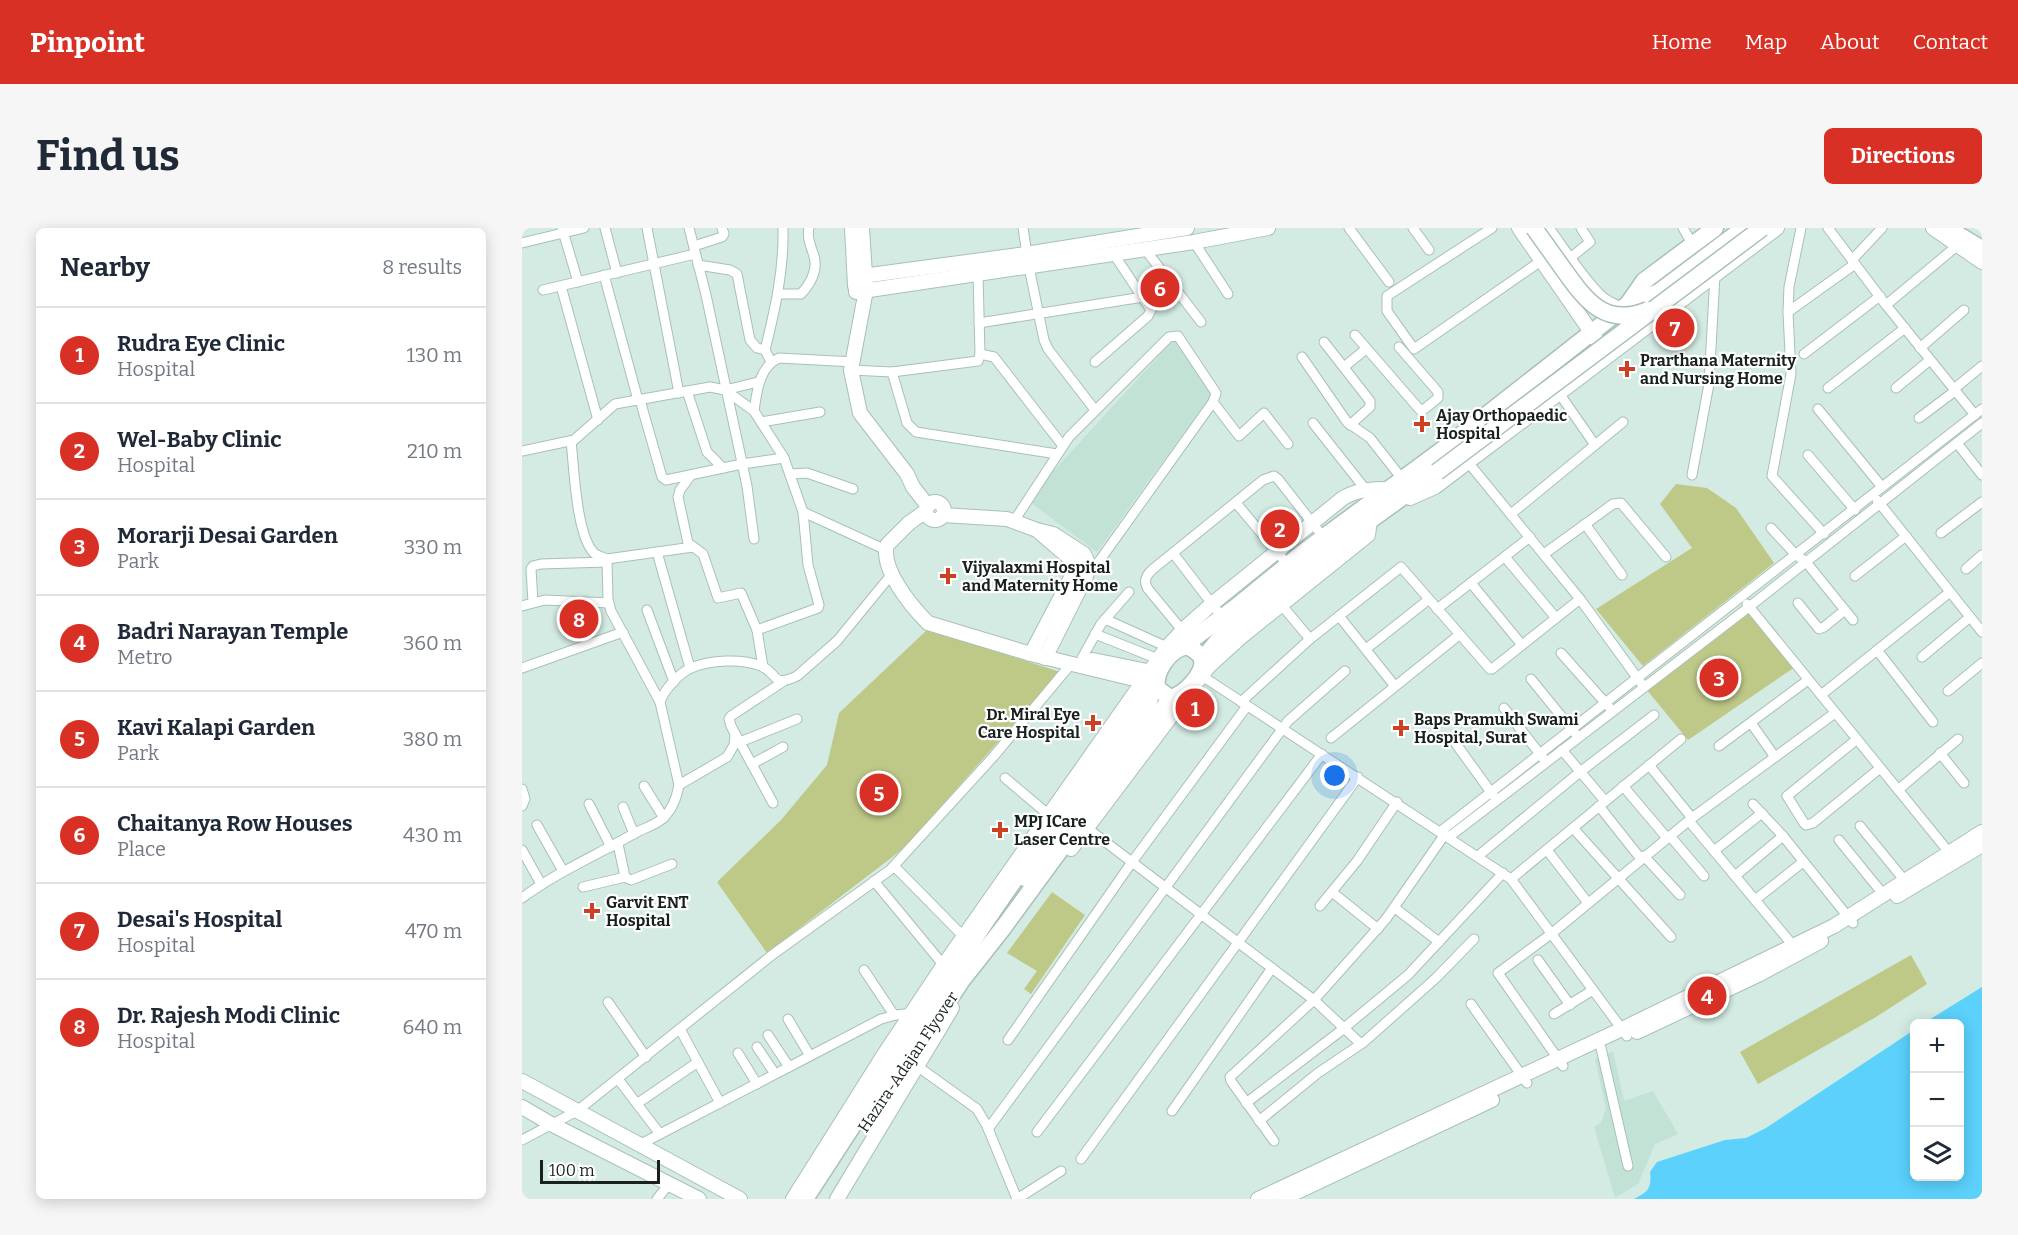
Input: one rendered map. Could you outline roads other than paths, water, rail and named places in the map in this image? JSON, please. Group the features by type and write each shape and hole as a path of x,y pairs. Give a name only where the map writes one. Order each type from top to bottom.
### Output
{"highway":[{"path":"1534,228 1588,302 1599,310 1622,316 1638,315 1762,228"},
{"path":"1715,228 1644,281 1624,306 1397,484 1324,538 1282,558 1227,621 1224,633 1201,670 1182,694 1157,683 1167,660 1180,641 1227,621 1277,599 1370,520 1437,472 1659,299 1744,228"},
{"path":"1947,228 1982,249"},
{"path":"1967,228 1982,237"},
{"path":"1624,306 1659,299"},
{"path":"1180,641 1194,649 1201,670"},
{"name":"Hazira-Adajan Flyover","path":"805,1199 986,920 1157,683"},
{"name":"Hazira-Adajan Flyover","path":"817,1199 952,974 1003,928 1159,716 1157,683"}],"street":[{"path":"522,243 563,230 584,228"},
{"path":"605,228 617,273"},
{"path":"647,228 683,392 707,452 723,468"},
{"path":"689,228 742,464 754,539"},
{"path":"543,290 655,264 722,237 724,234 722,228"},
{"path":"771,362 765,350 778,294 783,259 783,228"},
{"path":"778,294 801,294 814,274 815,256 809,244 809,228"},
{"path":"852,228 861,284"},
{"path":"862,228 861,314 852,366 860,413 907,474 928,509"},
{"path":"1023,228 1027,260 1044,340 1048,349 1095,410"},
{"path":"861,284 1027,260 1186,228"},
{"path":"861,284 978,274 1027,260 1113,253 1194,242 1268,228"},
{"path":"1349,228 1389,282"},
{"path":"1413,228 1429,250"},
{"path":"1492,228 1387,296 1387,311 1414,349 1541,261"},
{"path":"1519,228 1608,357"},
{"path":"1546,228 1601,299 1624,306 1643,330"},
{"path":"1569,259 1590,242 1581,228"},
{"path":"1683,228 1693,245"},
{"path":"1386,509 1435,487 1777,228"},
{"path":"1801,228 1790,278 1788,312 1791,375 1772,476 1824,534"},
{"path":"1274,1141 1230,1077 1314,1000 1378,929 1445,834 1609,707 1638,678 1795,554 1856,510 1978,412 1954,390 1828,228"},
{"path":"1788,312 1854,262 1882,228"},
{"path":"1933,228 1982,262"},
{"path":"563,230 578,282"},
{"path":"1194,242 1228,294"},
{"path":"1886,305 1958,245"},
{"path":"1144,248 1201,322"},
{"path":"1095,362 1150,314 1143,297 1113,253"},
{"path":"698,266 735,271 750,340 757,348 765,350"},
{"path":"754,411 758,382 771,362 779,358 892,372 974,362 980,358 978,274"},
{"path":"604,275 662,477 669,480 742,464 784,458"},
{"path":"1692,475 1709,384 1715,275"},
{"path":"561,286 598,420"},
{"path":"1804,354 1880,296"},
{"path":"979,323 1143,297"},
{"path":"1920,348 1964,310"},
{"path":"1828,388 1905,328"},
{"path":"1355,335 1420,410 1423,410 1438,398 1438,392 1399,347"},
{"path":"1014,521 1060,450 1095,410 1169,337 1178,336 1216,391 1213,402 1087,575 1047,654"},
{"path":"1324,342 1371,404 1350,425"},
{"path":"1344,367 1366,349"},
{"path":"980,354 994,357 1060,450"},
{"path":"1236,503 1282,558 1313,523 1343,498 1352,493 1397,484 1371,438 1350,425 1302,357"},
{"path":"1896,388 1930,360"},
{"path":"1919,417 1982,366"},
{"path":"892,372 907,423 916,432 1060,450"},
{"path":"725,390 758,382"},
{"path":"522,451 572,441 615,404 710,387 725,390 754,411 784,458 803,512 808,565 819,605 818,608 757,630"},
{"path":"1559,393 1595,445"},
{"path":"1213,402 1239,436 1264,413 1288,444"},
{"path":"1818,409 1882,487"},
{"path":"761,422 820,412"},
{"path":"1511,514 1623,422"},
{"path":"1313,423 1366,490"},
{"path":"1609,707 1644,687 1982,423"},
{"path":"572,441 577,500 584,534 594,553 607,561"},
{"path":"1957,443 1982,475"},
{"path":"1808,455 1856,510"},
{"path":"1467,461 1580,599 1644,687"},
{"path":"790,474 811,474 853,489"},
{"path":"691,475 680,490 678,497 688,543 703,554 718,598 741,592 757,630 763,667"},
{"path":"1180,641 1146,585 1146,577 1263,480 1274,477 1324,538"},
{"path":"1873,495 1982,632"},
{"path":"1941,533 1982,502"},
{"path":"1087,575 1089,566 1084,554 1053,534 992,516 943,515 942,507 938,503 909,523 887,545 886,550 891,575 920,615 932,625 1157,683"},
{"path":"1544,554 1613,504 1621,503 1666,557"},
{"path":"803,512 886,550"},
{"path":"1586,524 1622,575"},
{"path":"1771,528 1795,554 1806,562 1853,620"},
{"path":"1033,650 1075,566 1073,561 1037,530"},
{"path":"1855,576 1906,536"},
{"path":"1437,609 1530,537"},
{"path":"533,602 531,569 533,566 607,561 693,547"},
{"path":"657,552 690,668"},
{"path":"1173,553 1227,621"},
{"path":"1966,568 1982,555"},
{"path":"1505,556 1556,618"},
{"path":"522,898 563,871 664,818 677,795 679,784 660,702 611,611 607,561"},
{"path":"1008,1040 1244,704 1310,639 1401,567 1490,669 1580,599"},
{"path":"773,803 729,722 731,716 784,681 797,676 837,641 891,575"},
{"path":"1471,583 1522,645"},
{"path":"522,1140 577,1111 772,955 894,866 1077,661 1105,620 1129,592"},
{"path":"1821,695 1950,592"},
{"path":"1741,598 1953,857"},
{"path":"1277,599 1310,639"},
{"path":"522,606 545,600 609,603"},
{"path":"1366,649 1428,600"},
{"path":"1798,603 1819,629 1845,610"},
{"path":"647,610 674,682"},
{"path":"1339,616 1394,685"},
{"path":"1922,657 1970,618"},
{"path":"1105,620 1180,641"},
{"path":"522,668 622,632"},
{"path":"1095,634 1157,683"},
{"path":"1331,738 1459,635"},
{"path":"1877,650 1933,722"},
{"path":"1561,653 1609,707"},
{"path":"660,702 662,696 674,682 690,668 721,662 746,663 763,667 772,676 784,681"},
{"path":"1948,691 1982,663"},
{"path":"837,1199 968,982 1087,828 1201,670 1244,704 1507,876 1624,1032"},
{"path":"988,1129 1288,721 1345,671"},
{"path":"1530,679 1576,733"},
{"path":"1719,746 1808,680"},
{"path":"793,1199 883,1056 913,1013 952,974 963,937 1049,815 1157,683"},
{"path":"1504,708 1543,758"},
{"path":"1560,1063 1498,973 1551,934 1668,837 1835,713"},
{"path":"1478,856 1654,715"},
{"path":"679,784 727,757 738,738 797,719"},
{"path":"1751,723 1775,757"},
{"path":"1543,758 1562,750 1576,733"},
{"path":"1246,1103 1343,1029 1408,975 1507,876 1547,850 1681,739"},
{"path":"1898,790 1958,739"},
{"path":"1856,740 1787,796 1804,823 1806,825 1813,823 1880,769"},
{"path":"1456,744 1494,796"},
{"path":"752,764 783,747"},
{"path":"1562,750 1643,858 1680,896"},
{"path":"1940,753 1964,783"},
{"path":"1037,1132 1322,754"},
{"path":"1649,765 1714,851 1796,950"},
{"path":"1081,1159 1358,777"},
{"path":"1005,778 1049,815"},
{"path":"644,786 664,818"},
{"path":"1623,786 1704,876"},
{"path":"522,789 525,799 522,806"},
{"path":"1320,906 1357,861 1397,802"},
{"path":"589,804 614,845 625,878"},
{"path":"1753,804 1783,836 1851,920"},
{"path":"623,807 634,834"},
{"path":"1714,851 1762,813"},
{"path":"537,825 563,871"},
{"path":"1860,826 1905,881"},
{"path":"1087,828 1314,1000 1361,1044"},
{"path":"1573,828 1671,937"},
{"path":"1734,876 1783,836"},
{"path":"1282,1199 1379,1148 1796,950 1851,920 1980,838"},
{"path":"1839,840 1883,894"},
{"path":"522,850 541,884"},
{"path":"1547,850 1588,903"},
{"path":"1851,920 1883,894 1953,857"},
{"path":"1755,900 1803,862"},
{"path":"583,887 625,878 631,880 672,864"},
{"path":"894,866 963,937"},
{"path":"874,881 952,974"},
{"path":"1332,892 1378,929"},
{"path":"1395,908 1439,942"},
{"path":"1259,1121 1318,1073 1361,1044 1437,978 1474,939"},
{"path":"1538,960 1569,1005"},
{"path":"1172,1111 1272,968"},
{"path":"864,970 894,1015"},
{"path":"1554,1014 1593,990"},
{"path":"608,1002 646,1057"},
{"path":"1471,1004 1524,1079"},
{"path":"639,1144 881,1019 913,1013"},
{"path":"788,1019 810,1056"},
{"path":"680,1029 720,1103"},
{"path":"1560,1063 1601,1048 1624,1032"},
{"path":"768,1035 789,1067"},
{"path":"757,1047 775,1074"},
{"path":"1601,1048 1628,1166"},
{"path":"738,1053 757,1084"},
{"path":"638,1103 698,1062"},
{"path":"917,1066 977,1109 988,1129 1017,1199 1061,1171"},
{"path":"618,1079 660,1134"},
{"path":"522,1081 740,1199"},
{"path":"522,1107 550,1124 699,1199"},
{"path":"1258,1199 1379,1148"},
{"path":"657,1199 669,1184"}],"water":[{"path":"1982,987 1982,1199 1634,1199 1648,1189 1650,1172 1657,1162 1725,1140 1746,1138 1766,1128 1910,1033 1910,1181 1964,1181 1964,1019 1930,1019"}],"place":[{"name":"Chaitanya Row Houses","path":"1160,288"},
{"name":"Desai's Hospital","path":"1675,328"},
{"name":"Prarthana Maternity and Nursing Home","path":"1627,369"},
{"name":"Ajay Orthopaedic Hospital","path":"1422,424"},
{"name":"Wel-Baby Clinic","path":"1280,529"},
{"name":"Vijyalaxmi Hospital and Maternity Home","path":"948,576"},
{"name":"Dr. Rajesh Modi Clinic","path":"579,619"},
{"name":"Morarji Desai Garden","path":"1719,678"},
{"name":"Rudra Eye Clinic","path":"1195,708"},
{"name":"Dr. Miral Eye Care Hospital","path":"1093,723"},
{"name":"Baps Pramukh Swami Hospital, Surat","path":"1401,728"},
{"name":"Kavi Kalapi Garden","path":"879,793"},
{"name":"MPJ ICare Laser Centre","path":"1000,830"},
{"name":"Garvit ENT Hospital","path":"592,911"},
{"name":"Badri Narayan Temple","path":"1707,996"}]}
